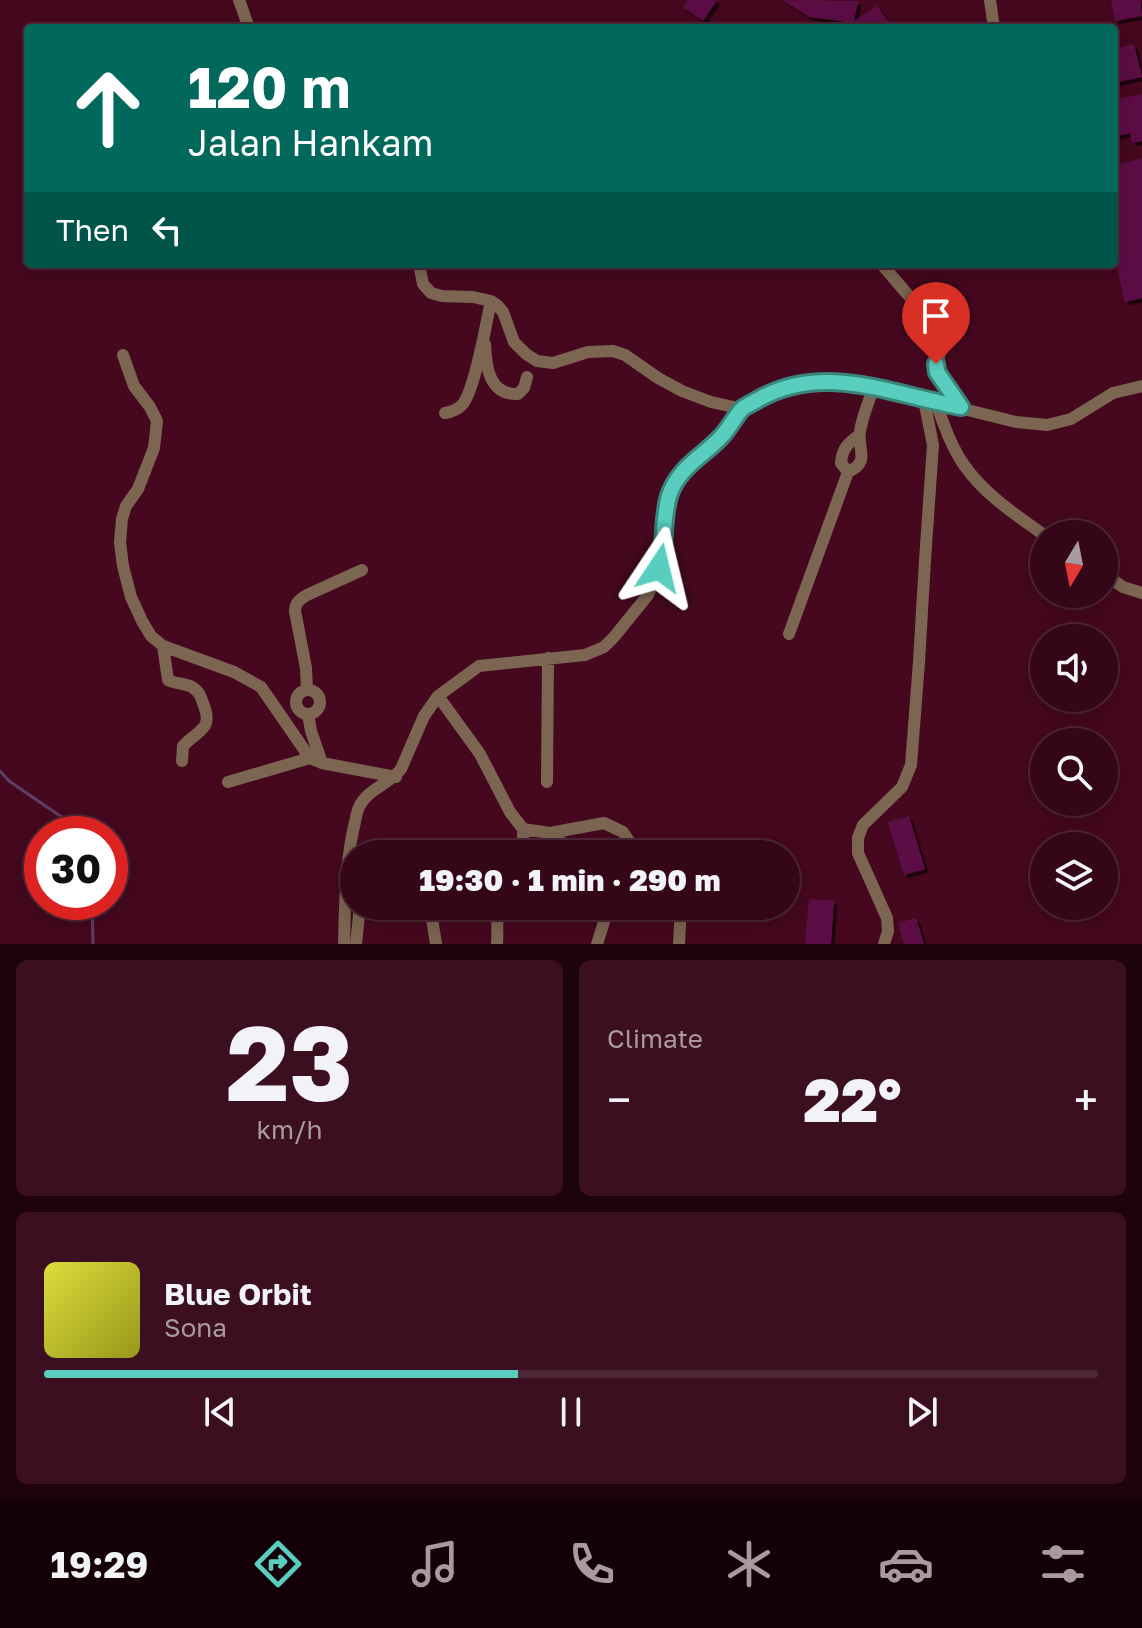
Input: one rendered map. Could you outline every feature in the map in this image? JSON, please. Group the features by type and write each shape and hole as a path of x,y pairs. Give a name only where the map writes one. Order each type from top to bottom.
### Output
{"street":[{"path":"239,0 248,24"},
{"path":"990,0 993,24"},
{"path":"420,268 424,287 433,294 491,301 502,310 514,342 537,361 553,363 588,352 616,351 682,391 743,409"},
{"path":"885,268 946,339 936,369 961,407"},
{"path":"445,413 461,406 469,392 491,301"},
{"path":"484,333 487,368 500,390 505,394 518,394 524,388 527,377"},
{"path":"123,355 134,386 157,421 154,448 138,489 126,506 120,542 131,597 142,621 151,636 163,646 201,658 261,687 316,761"},
{"path":"351,840 359,806 373,791 396,777 424,716 438,696 479,666 585,655 604,647 648,595 659,568 667,507 674,485 685,469 721,437 743,409 769,394 792,385 833,382 874,387 1036,425 1054,424 1079,415 1105,396 1142,386"},
{"path":"789,634 848,472 858,466 862,454 859,435 874,387"},
{"path":"930,401 965,466 989,493 1030,524"},
{"path":"884,944 888,931 887,918 857,845 863,825 902,787 911,765 933,445 930,401"},
{"path":"316,761 308,714 319,708 320,699 315,692 307,690 296,605 307,595 362,570"},
{"path":"1118,584 1142,593"},
{"path":"163,646 169,682 195,688 207,715 206,726 183,746 182,761"},
{"path":"547,782 548,658"},
{"path":"438,696 480,754 510,812 523,829 523,840"},
{"path":"228,782 316,761 396,777"},
{"path":"523,829 550,833 604,823 623,832 628,840"},
{"path":"550,833 559,840"},
{"path":"344,944 346,920"},
{"path":"356,944 359,920"},
{"path":"432,920 436,944"},
{"path":"495,920 497,944"},
{"path":"597,944 605,920"},
{"path":"679,944 680,920"}],"building":[{"path":"688,0 717,0 703,21 683,7"},
{"path":"782,0 858,1 854,21 877,6 890,24 863,24 809,17"},
{"path":"1111,0 1140,0 1142,16 1115,21"},
{"path":"1134,44 1142,77 1118,82 1118,48"},
{"path":"1142,94 1142,141 1132,143 1130,133 1118,136 1118,99"},
{"path":"1142,159 1142,298 1125,302 1117,268 1118,164"},
{"path":"909,816 925,869 904,875 888,822"},
{"path":"809,899 834,901 831,944 805,944"},
{"path":"916,918 924,944 904,944 898,923"}],"waterway":[{"path":"0,771 9,781 60,816"},
{"path":"92,920 93,944"}],"route":[{"path":"659,568 667,507 674,485 685,469 721,437 743,409 784,387 815,382 852,383 961,407 937,372 936,364"}]}
